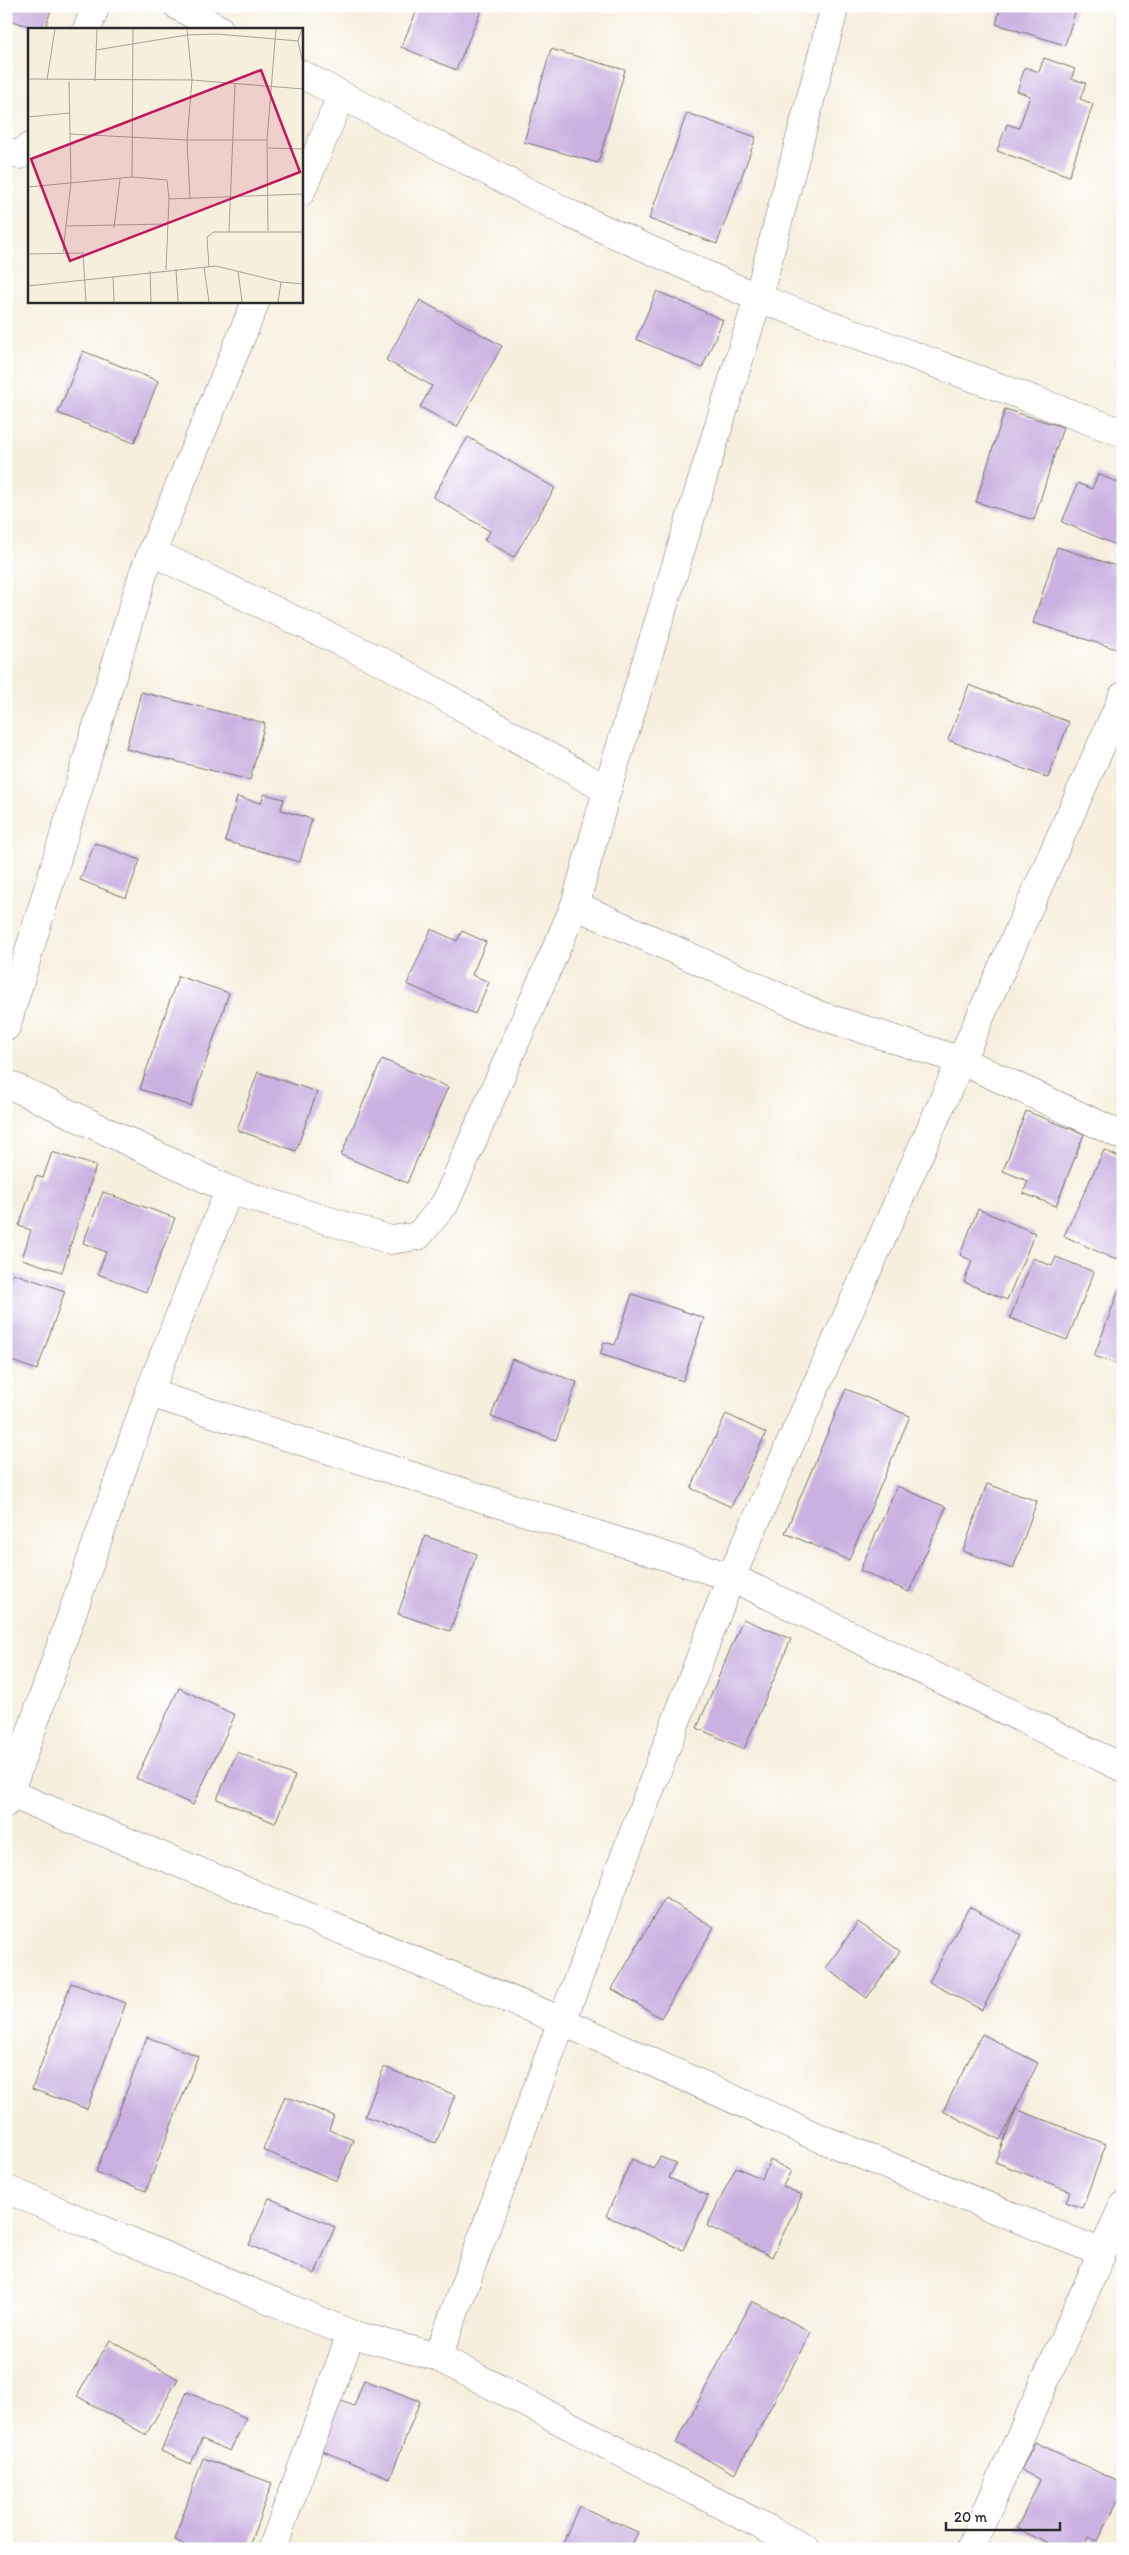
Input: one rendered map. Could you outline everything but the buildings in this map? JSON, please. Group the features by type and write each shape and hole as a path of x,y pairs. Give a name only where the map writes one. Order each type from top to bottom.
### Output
{"street":[{"path":"87,28 96,6"},
{"path":"178,6 217,28"},
{"path":"6,1083 229,1190 391,1240 418,1236 445,1204 575,905 607,790 758,298 836,6"},
{"path":"302,75 570,214 758,298 1123,433"},
{"path":"302,190 341,96"},
{"path":"6,152 20,154 28,148"},
{"path":"6,1027 152,552 256,302"},
{"path":"152,552 391,666 607,790"},
{"path":"438,2357 562,2020 730,1577 962,1061 1123,696"},
{"path":"575,905 819,1015 962,1061 1123,1136"},
{"path":"229,1190 149,1393 7,1796 562,2020 808,2133 1100,2252"},
{"path":"149,1393 730,1577 1123,1768"},
{"path":"6,2188 351,2334 438,2357 806,2549"},
{"path":"970,2549 1100,2252 1123,2206"},
{"path":"272,2549 351,2334"}]}
